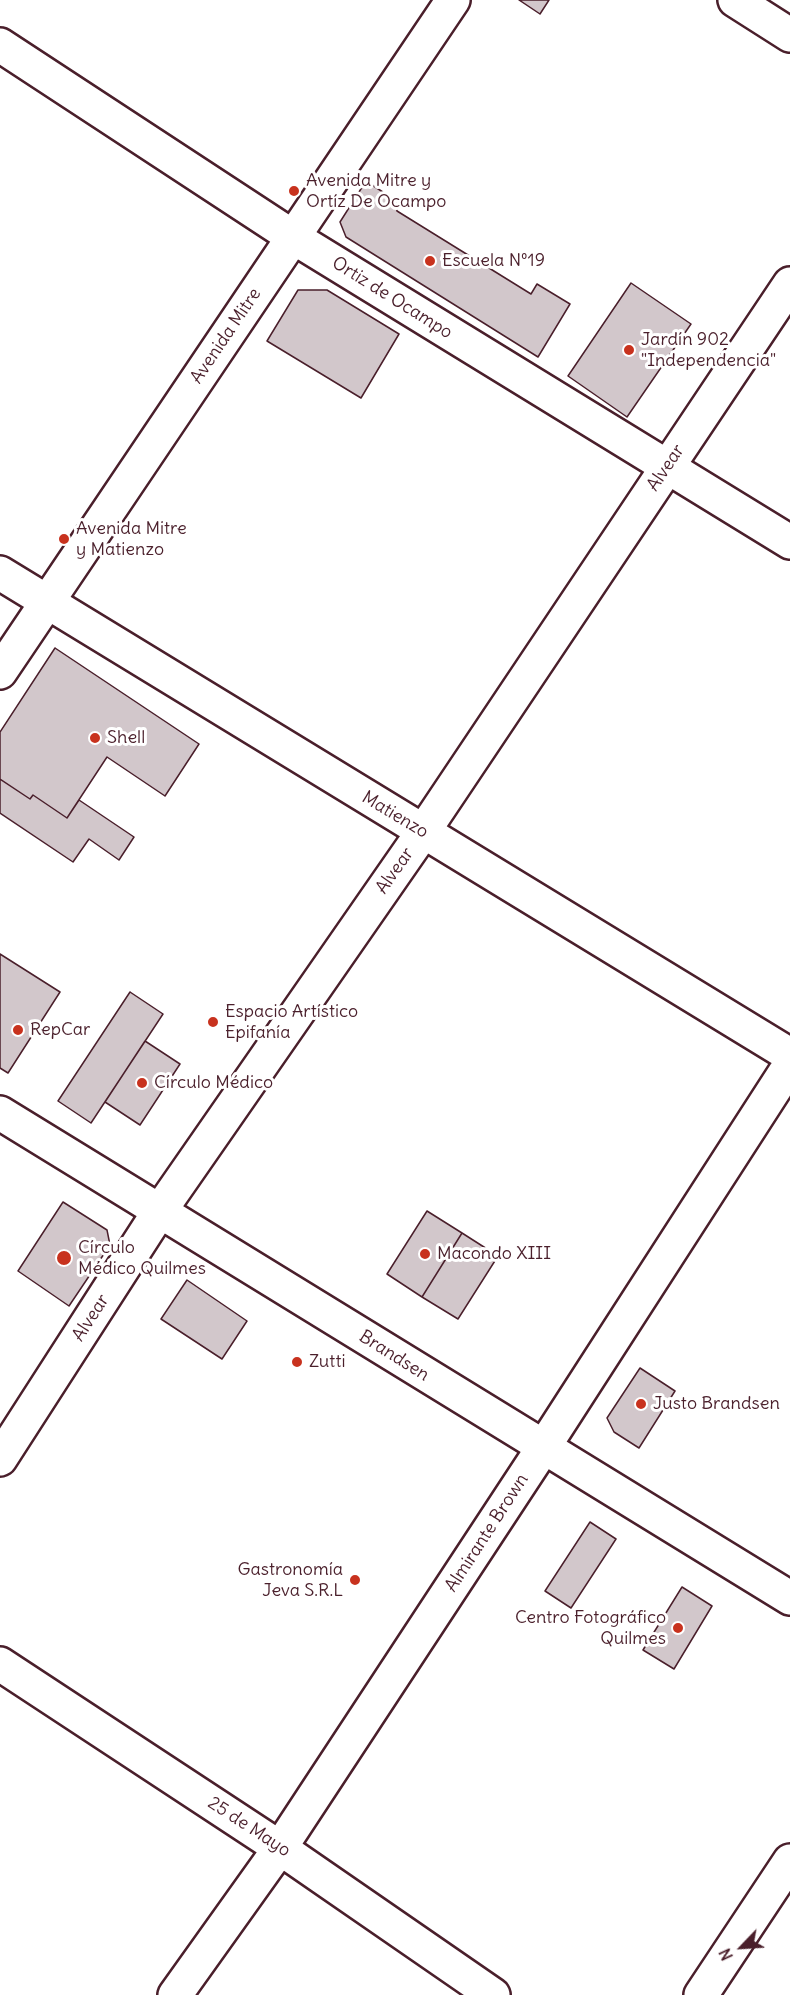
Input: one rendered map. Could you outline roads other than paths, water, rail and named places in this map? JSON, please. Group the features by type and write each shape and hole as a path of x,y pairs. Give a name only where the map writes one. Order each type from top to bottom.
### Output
{"street":[{"name":"Avenida Mitre","path":"0,672 453,0"},
{"path":"735,0 790,35"},
{"name":"Ortiz de Ocampo","path":"0,45 293,237 790,542"},
{"name":"Alvear","path":"0,1459 159,1212 423,832 790,284"},
{"name":"Matienzo","path":"0,573 790,1055"},
{"name":"Almirante Brown","path":"175,1995 280,1848 543,1448 790,1065"},
{"name":"Brandsen","path":"0,1113 790,1598"},
{"name":"25 de Mayo","path":"0,1665 280,1848 493,1995"},
{"path":"701,1995 790,1862"}],"place":[{"name":"Avenida Mitre y Ortíz De Ocampo","path":"294,191"},
{"name":"Escuela Nº19","path":"430,261"},
{"name":"Jardín 902 \"Independencia\"","path":"629,350"},
{"name":"Avenida Mitre y Matienzo","path":"64,539"},
{"name":"Shell","path":"95,738"},
{"name":"Espacio Artístico Epifanía","path":"213,1022"},
{"name":"RepCar","path":"18,1030"},
{"name":"Círculo Médico","path":"142,1083"},
{"name":"Macondo XIII","path":"425,1254"},
{"name":"Círculo Médico Quilmes","path":"64,1258"},
{"name":"Zutti","path":"297,1362"},
{"name":"Justo Brandsen","path":"641,1404"},
{"name":"Gastronomía Jeva S.R.L","path":"355,1580"},
{"name":"Centro Fotográfico Quilmes","path":"678,1628"}]}
